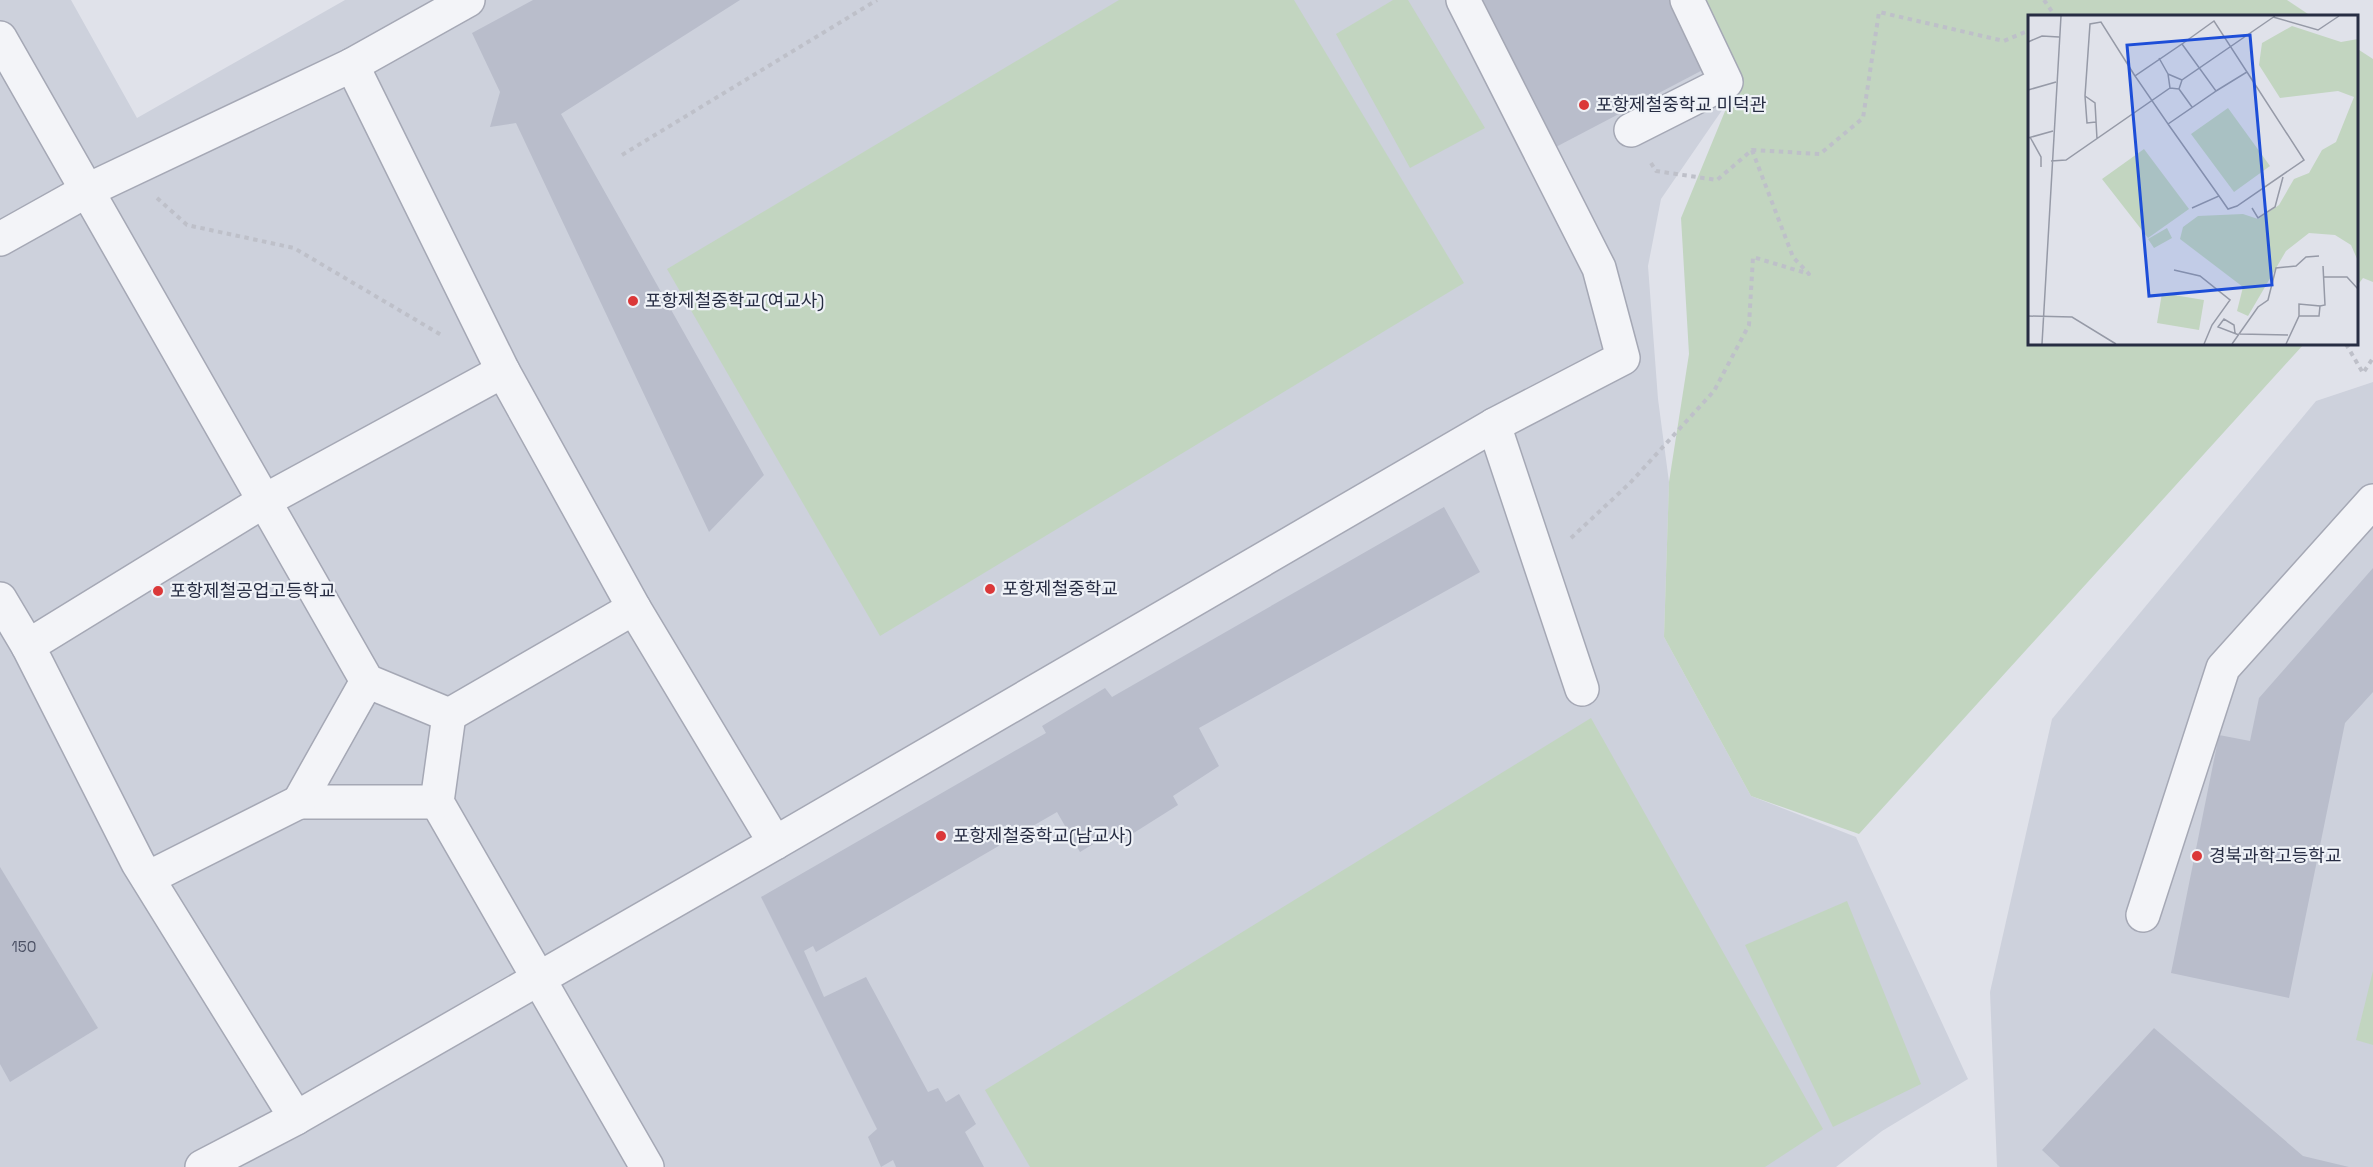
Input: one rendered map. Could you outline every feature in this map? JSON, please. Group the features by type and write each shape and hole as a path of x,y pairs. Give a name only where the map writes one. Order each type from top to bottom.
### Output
{"lane":[{"path":"0,239 86,192 352,65 468,0"},
{"path":"202,1167 296,1118 775,843 1494,425 1623,358 1599,268 1463,0"},
{"path":"1631,130 1726,82 1686,0"},
{"path":"0,38 367,681 449,715"},
{"path":"352,65 503,371 634,608 775,843"},
{"path":"28,646 264,501 503,371"},
{"path":"1494,425 1582,689"},
{"path":"2143,915 2223,668 2373,501"},
{"path":"0,599 28,646 147,878 296,1118"},
{"path":"449,715 634,608"},
{"path":"299,802 367,681"},
{"path":"449,715 437,802 647,1167"},
{"path":"147,878 299,802 437,802"}],"path":[{"path":"622,155 877,0"},
{"path":"2044,0 2054,15"},
{"path":"1631,130 1656,171 1717,180 1752,150 1820,154 1863,118 1879,12 2004,41 2028,31"},
{"path":"1541,566 1630,483 1714,391 1749,325 1753,257 1809,274 1793,257 1752,150"},
{"path":"128,172 187,225 294,248 444,337"},
{"path":"2347,345 2363,373 2373,358"}],"shaded area":[{"name":"포항제철중학교","path":"0,0 71,0 137,118 345,0 1692,0 1737,82 1729,100 1661,199 1648,266 1658,399 1669,482 1664,637 1751,796 1856,837 1968,1079 1882,1131 1836,1167 0,1167"},
{"name":"경북과학고등학교","path":"2373,382 2373,1167 1997,1167 1990,992 2052,719 2316,401"}],"green space":[{"path":"1119,0 1294,0 1464,283 880,636 667,269"},
{"path":"1393,0 1408,0 1485,128 1410,168 1336,34"},
{"path":"1692,0 2287,0 2310,15 2028,15 2028,345 2303,345 1859,834 1751,796 1664,637 1669,482 1689,354 1681,218 1737,82"},
{"path":"2358,49 2373,59 2373,282 2363,278 2358,285"},
{"path":"1591,718 1823,1129 1765,1167 1030,1167 985,1090"},
{"path":"1847,901 1921,1084 1833,1127 1745,945"},
{"path":"2373,971 2373,1045 2356,1040"}],"building":[{"name":"포항제철중학교(여교사)","path":"533,0 740,0 561,114 764,475 709,532 516,123 490,127 500,92 472,33"},
{"name":"포항제철중학교 미덕관","path":"1481,0 1675,0 1716,63 1554,148"},
{"name":"포항제철중학교(남교사)","path":"1444,507 1480,572 1199,728 1219,766 1173,796 1178,805 1121,841 1115,831 1080,852 1057,812 816,952 813,946 804,951 824,997 866,977 928,1092 938,1088 946,1102 959,1094 976,1124 965,1132 984,1167 896,1167 893,1160 881,1167 868,1137 877,1129 761,897 1046,733 1042,726 1105,688 1112,697"},
{"path":"2373,568 2373,692 2345,723 2289,998 2171,973 2219,735 2250,741 2259,698"},
{"path":"0,867 98,1028 10,1082 0,1064"},
{"path":"2154,1028 2303,1156 2349,1167 2060,1167 2042,1150"}],"place":[{"name":"포항제철중학교 미덕관","path":"1584,105"},
{"name":"포항제철중학교(여교사)","path":"633,301"},
{"name":"포항제철중학교","path":"990,589"},
{"name":"포항제철공업고등학교","path":"158,591"},
{"name":"포항제철중학교(남교사)","path":"941,836"},
{"name":"경북과학고등학교","path":"2197,856"}]}
